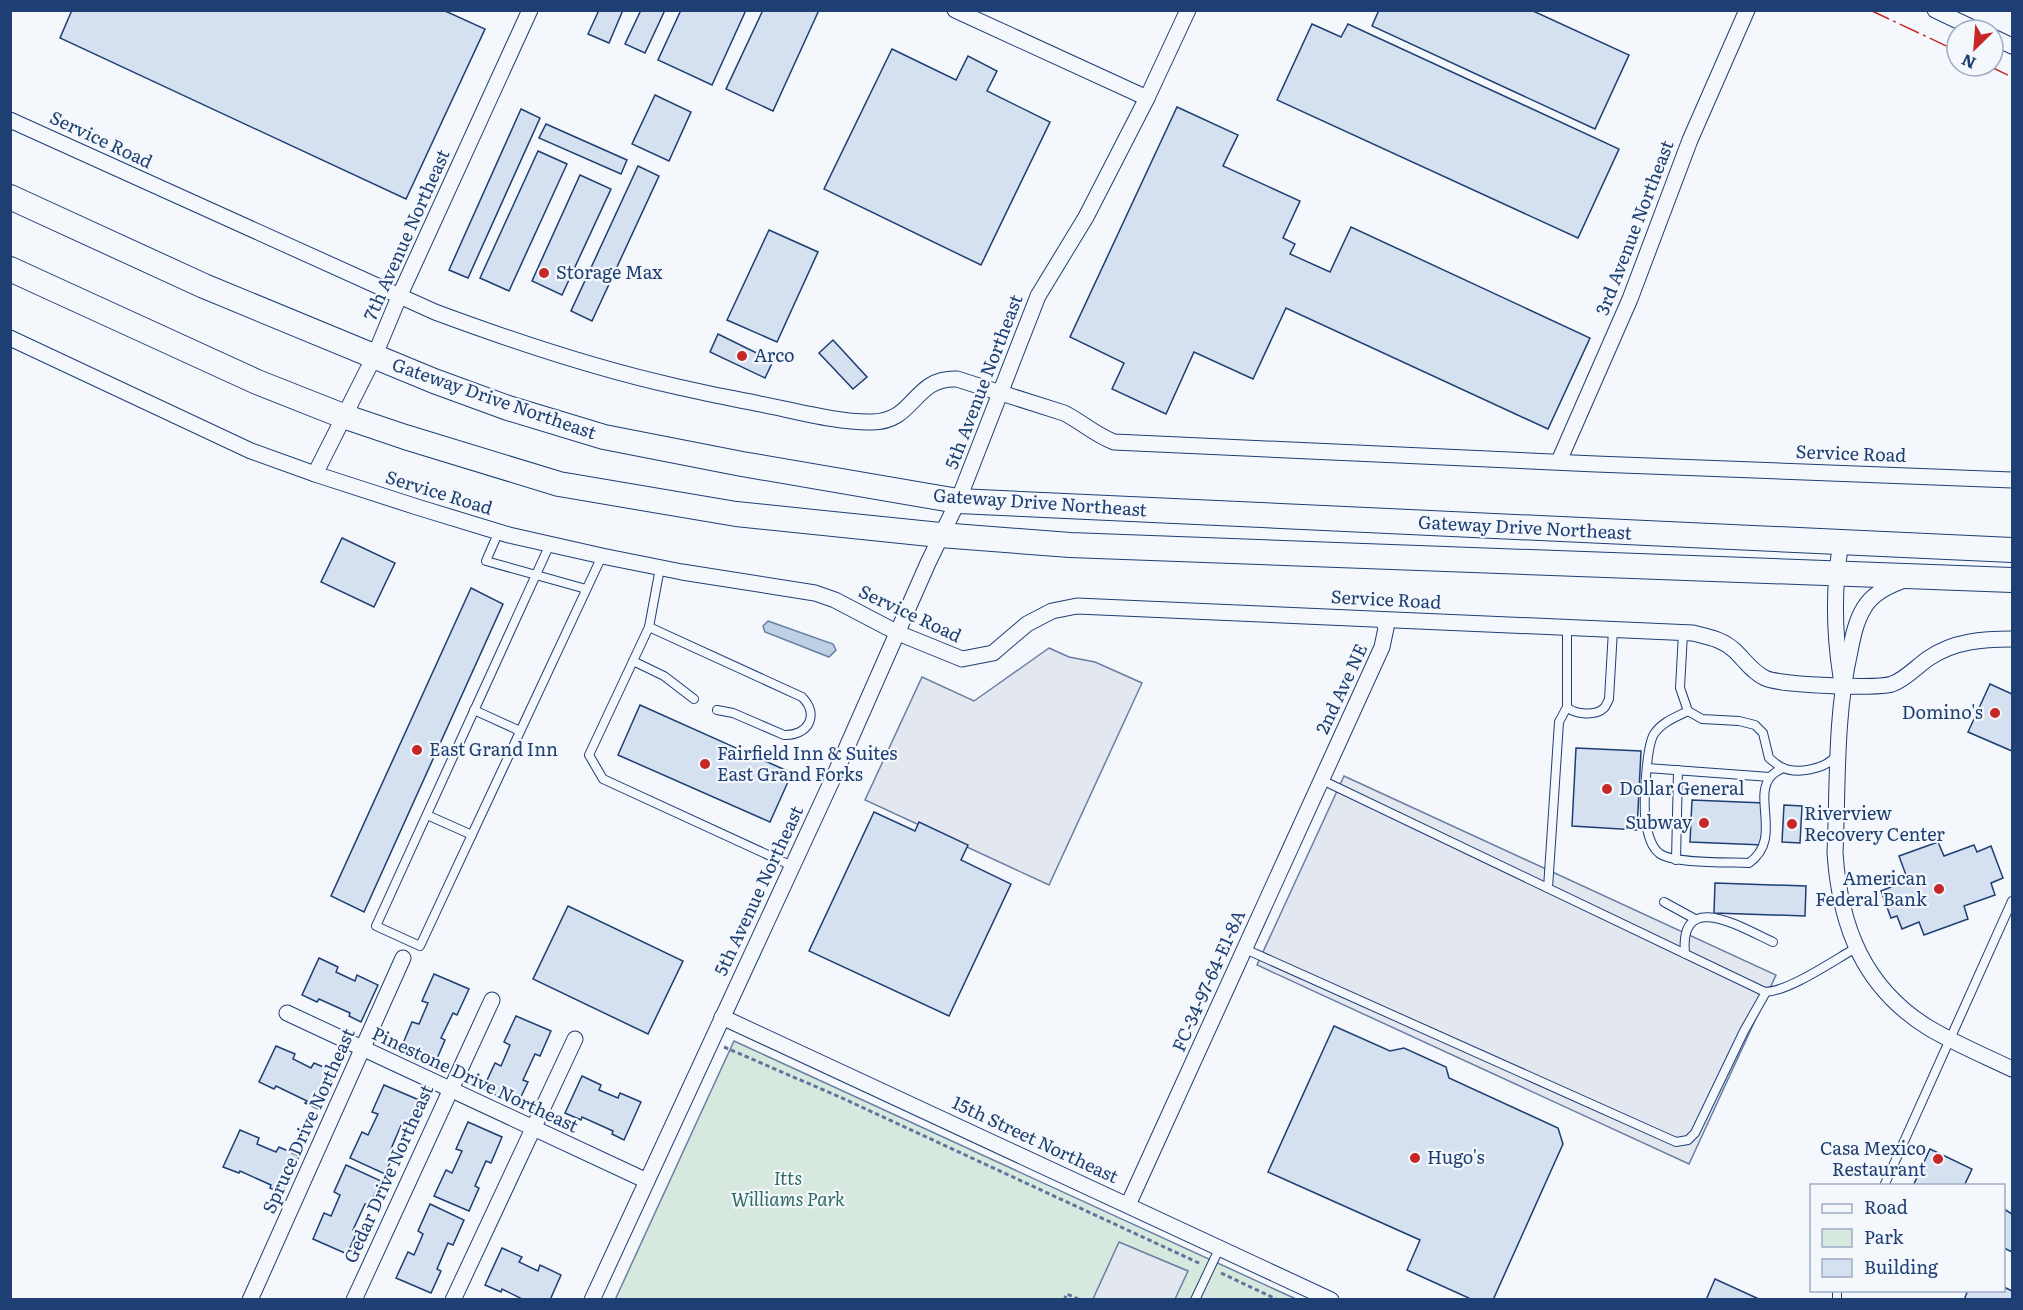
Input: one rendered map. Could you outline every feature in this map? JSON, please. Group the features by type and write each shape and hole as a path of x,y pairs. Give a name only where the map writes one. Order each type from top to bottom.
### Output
{"highway":[{"name":"Gateway Drive Northeast","path":"10,197 204,286 374,357 508,408 604,437 742,464 958,501 2013,550"},
{"name":"Gateway Drive Northeast","path":"10,269 257,382 343,416 405,437 559,483 736,514 940,535 1070,544 2013,580"}],"street":[{"name":"7th Avenue Northeast","path":"315,474 374,357 399,297 530,10"},
{"path":"954,10 1147,98"},
{"name":"5th Avenue Northeast","path":"592,1299 792,866 940,535 958,501 1038,296 1086,217 1147,98 1188,10"},
{"name":"3rd Avenue Northeast","path":"1559,461 1630,298 1690,140 1748,10"},
{"path":"1935,10 1952,18"},
{"name":"Service Road","path":"10,120 399,297 491,333 589,364 673,386 848,420 873,423 894,418 909,406 927,386 948,378 967,380 1064,413 1100,437 1114,442 2013,480"},
{"name":"Service Road","path":"10,338 251,451 315,474 499,531 550,544 660,568 815,593 835,600 898,633 962,659 993,653 1028,624 1052,610 1077,606 1683,633 1716,638 1732,648 1765,678 1783,683 1877,687 1893,684 1931,657 1949,648 1989,639 2013,639"},
{"path":"1841,543 1836,574 1836,643 1842,685"},
{"path":"1919,576 1893,584 1878,594 1865,605 1857,621 1842,685 1834,853 1836,880 1848,930 1856,948 1872,975 1889,996 1928,1028 2013,1069"},
{"name":"2nd Ave NE","path":"1324,773 1382,647 1386,628 1383,620"},
{"name":"FC-34-97-64-E1-8A","path":"1128,1205 1324,773"},
{"name":"Spruce Drive Northeast","path":"250,1299 403,958"},
{"name":"Gedar Drive Northeast","path":"354,1299 492,1000"},
{"name":"Pinestone Drive Northeast","path":"287,1013 362,1050 647,1181"},
{"name":"15th Street Northeast","path":"722,1017 1331,1299"},
{"path":"453,1299 575,1039"}],"lane":[{"path":"499,531 486,561 586,589"},
{"path":"550,544 376,926 420,946 602,556"},
{"path":"660,568 649,627 589,755 603,779 792,866"},
{"path":"649,627 802,696 809,704 812,714 808,725 801,733 793,736 784,735 733,713 717,710"},
{"path":"1548,888 1559,722 1567,708 1567,628"},
{"path":"1567,708 1571,712 1595,713 1605,707 1609,699 1613,630"},
{"path":"1683,633 1680,688 1688,711 1702,719 1739,721 1755,725 1763,733 1769,758 1783,768 1796,770 1820,766 1832,760 1839,752"},
{"path":"633,661 664,676 694,699"},
{"path":"474,710 520,731"},
{"path":"1688,711 1663,723 1654,734 1648,750 1645,822 1652,845 1659,854 1676,860 1749,863 1765,844 1766,790 1770,777 1783,768"},
{"path":"1647,768 1770,777"},
{"path":"1676,860 1678,770"},
{"path":"1324,773 1326,782 1766,992 1779,990 1856,948"},
{"path":"427,815 472,835"},
{"path":"1884,1184 2013,901"},
{"path":"1664,902 1695,919"},
{"path":"1685,954 1686,933 1695,919 1704,916 1719,918 1773,942"},
{"path":"1245,949 1676,1142 1688,1140 1695,1133 1744,1031 1766,992"},
{"path":"1195,1299 1220,1247"}],"path":[{"path":"711,1041 842,1098 1278,1299"},
{"path":"1064,1299 1067,1294 1080,1299"}],"green space":[{"name":"Itts Williams Park","path":"734,1041 1296,1299 615,1300"}],"shaded area":[{"path":"1049,648 1069,657 1095,662 1142,683 1049,885 865,800 922,677 974,701"},
{"path":"1344,776 1776,975 1689,1164 1257,965"},
{"path":"1119,1242 1188,1271 1175,1299 1093,1299"}],"water":[{"path":"768,621 833,644 836,650 829,657 765,632 763,626"}],"building":[{"path":"72,10 443,10 485,29 406,199 60,38"},
{"path":"599,10 623,10 609,43 588,34"},
{"path":"641,10 665,10 645,53 625,44"},
{"path":"681,10 746,10 712,85 658,60"},
{"path":"763,10 819,10 773,111 726,89"},
{"path":"1379,10 1531,10 1629,55 1595,129 1372,26"},
{"path":"1312,24 1341,37 1348,24 1619,149 1578,238 1277,100"},
{"path":"892,49 956,80 968,56 997,71 987,91 1050,122 981,265 824,189"},
{"path":"655,95 691,112 669,161 632,144"},
{"path":"1177,107 1238,135 1223,166 1300,201 1283,238 1295,244 1290,254 1330,272 1351,227 1590,338 1548,429 1286,308 1253,379 1194,352 1166,414 1112,389 1124,363 1070,337"},
{"path":"521,109 540,118 468,278 449,270"},
{"path":"546,124 627,160 621,174 539,138"},
{"path":"538,151 567,164 509,291 480,278"},
{"path":"638,166 659,176 592,321 571,311"},
{"path":"580,175 611,189 562,295 532,281"},
{"path":"769,230 818,252 777,342 727,320"},
{"name":"Arco","path":"718,334 773,361 765,378 710,352"},
{"name":"Arco","path":"833,340 867,377 853,389 819,353"},
{"path":"342,538 395,563 374,607 321,582"},
{"name":"East Grand Inn","path":"471,588 503,604 364,912 331,896"},
{"name":"Domino's","path":"1990,684 2012,694 2012,751 1968,732"},
{"name":"Fairfield Inn & Suites East Grand Forks","path":"640,705 792,773 770,822 618,755"},
{"name":"Dollar General","path":"1576,748 1641,751 1637,830 1572,826"},
{"path":"1692,800 1764,803 1763,845 1690,842"},
{"name":"Riverview Recovery Center","path":"1784,805 1802,806 1800,843 1782,842"},
{"path":"874,812 915,831 919,822 968,845 961,860 1011,884 949,1016 809,951"},
{"name":"American Federal Bank","path":"1938,842 1944,856 1974,845 1977,852 1991,846 2003,878 1991,883 1995,895 1964,906 1968,919 1924,935 1919,922 1902,929 1897,916 1891,918 1881,891 1891,887 1889,881 1906,875 1899,856"},
{"path":"1715,883 1806,886 1805,916 1714,913"},
{"path":"568,906 683,961 648,1034 533,979"},
{"path":"319,958 338,967 336,972 355,981 357,975 378,985 361,1022 349,1016 350,1013 319,999 317,1002 302,995"},
{"path":"434,974 469,989 457,1015 453,1013 441,1038 445,1040 435,1063 401,1048 412,1022 419,1024 428,1003 422,1001"},
{"path":"516,1016 551,1031 540,1056 535,1054 523,1080 528,1082 517,1105 483,1089 495,1063 501,1066 510,1045 504,1042"},
{"name":"Hugo's","path":"1334,1026 1390,1051 1404,1048 1446,1067 1449,1078 1558,1128 1563,1144 1493,1300 1473,1300 1407,1270 1420,1240 1268,1172"},
{"path":"276,1046 295,1054 293,1059 311,1068 314,1063 335,1072 318,1109 276,1086 274,1089 259,1082"},
{"path":"582,1076 601,1085 599,1090 618,1098 620,1093 641,1102 624,1140 612,1134 613,1131 582,1117 581,1120 565,1113"},
{"path":"384,1085 419,1100 407,1126 402,1123 391,1149 395,1151 385,1174 350,1158 362,1132 368,1135 378,1114 372,1112"},
{"path":"468,1122 502,1137 491,1163 486,1161 475,1186 479,1188 469,1211 434,1196 446,1170 452,1173 462,1151 456,1149"},
{"path":"240,1130 259,1138 257,1144 276,1152 279,1147 299,1156 282,1193 270,1188 271,1185 240,1171 239,1173 223,1167"},
{"name":"Casa Mexico Restaurant","path":"1930,1149 1972,1169 1965,1184 1914,1184"},
{"path":"346,1165 381,1181 369,1206 365,1204 353,1230 357,1232 347,1254 313,1239 324,1213 331,1216 340,1195 334,1192"},
{"path":"430,1204 464,1220 453,1245 448,1243 437,1269 441,1271 431,1293 396,1278 408,1252 414,1255 423,1234 418,1231"},
{"path":"2005,1210 2012,1214 2012,1252 2005,1248"},
{"path":"502,1248 522,1257 519,1262 538,1271 540,1265 561,1275 550,1300 524,1300 502,1289 501,1292 485,1285"},
{"path":"1715,1279 1761,1300 1706,1300"},
{"path":"2005,1288 2012,1291 2012,1300 1964,1300 1967,1292 2005,1292"}],"power":[{"path":"1870,10 1945,45"},
{"path":"2005,74 2012,77"}],"place":[{"name":"Storage Max","path":"544,273"},
{"name":"Arco","path":"742,356"},
{"name":"Domino's","path":"1995,713"},
{"name":"East Grand Inn","path":"417,750"},
{"name":"Fairfield Inn & Suites East Grand Forks","path":"705,764"},
{"name":"Dollar General","path":"1607,789"},
{"name":"Subway","path":"1704,823"},
{"name":"Riverview Recovery Center","path":"1792,824"},
{"name":"American Federal Bank","path":"1939,889"},
{"name":"Hugo's","path":"1415,1158"},
{"name":"Casa Mexico Restaurant","path":"1938,1159"}]}
